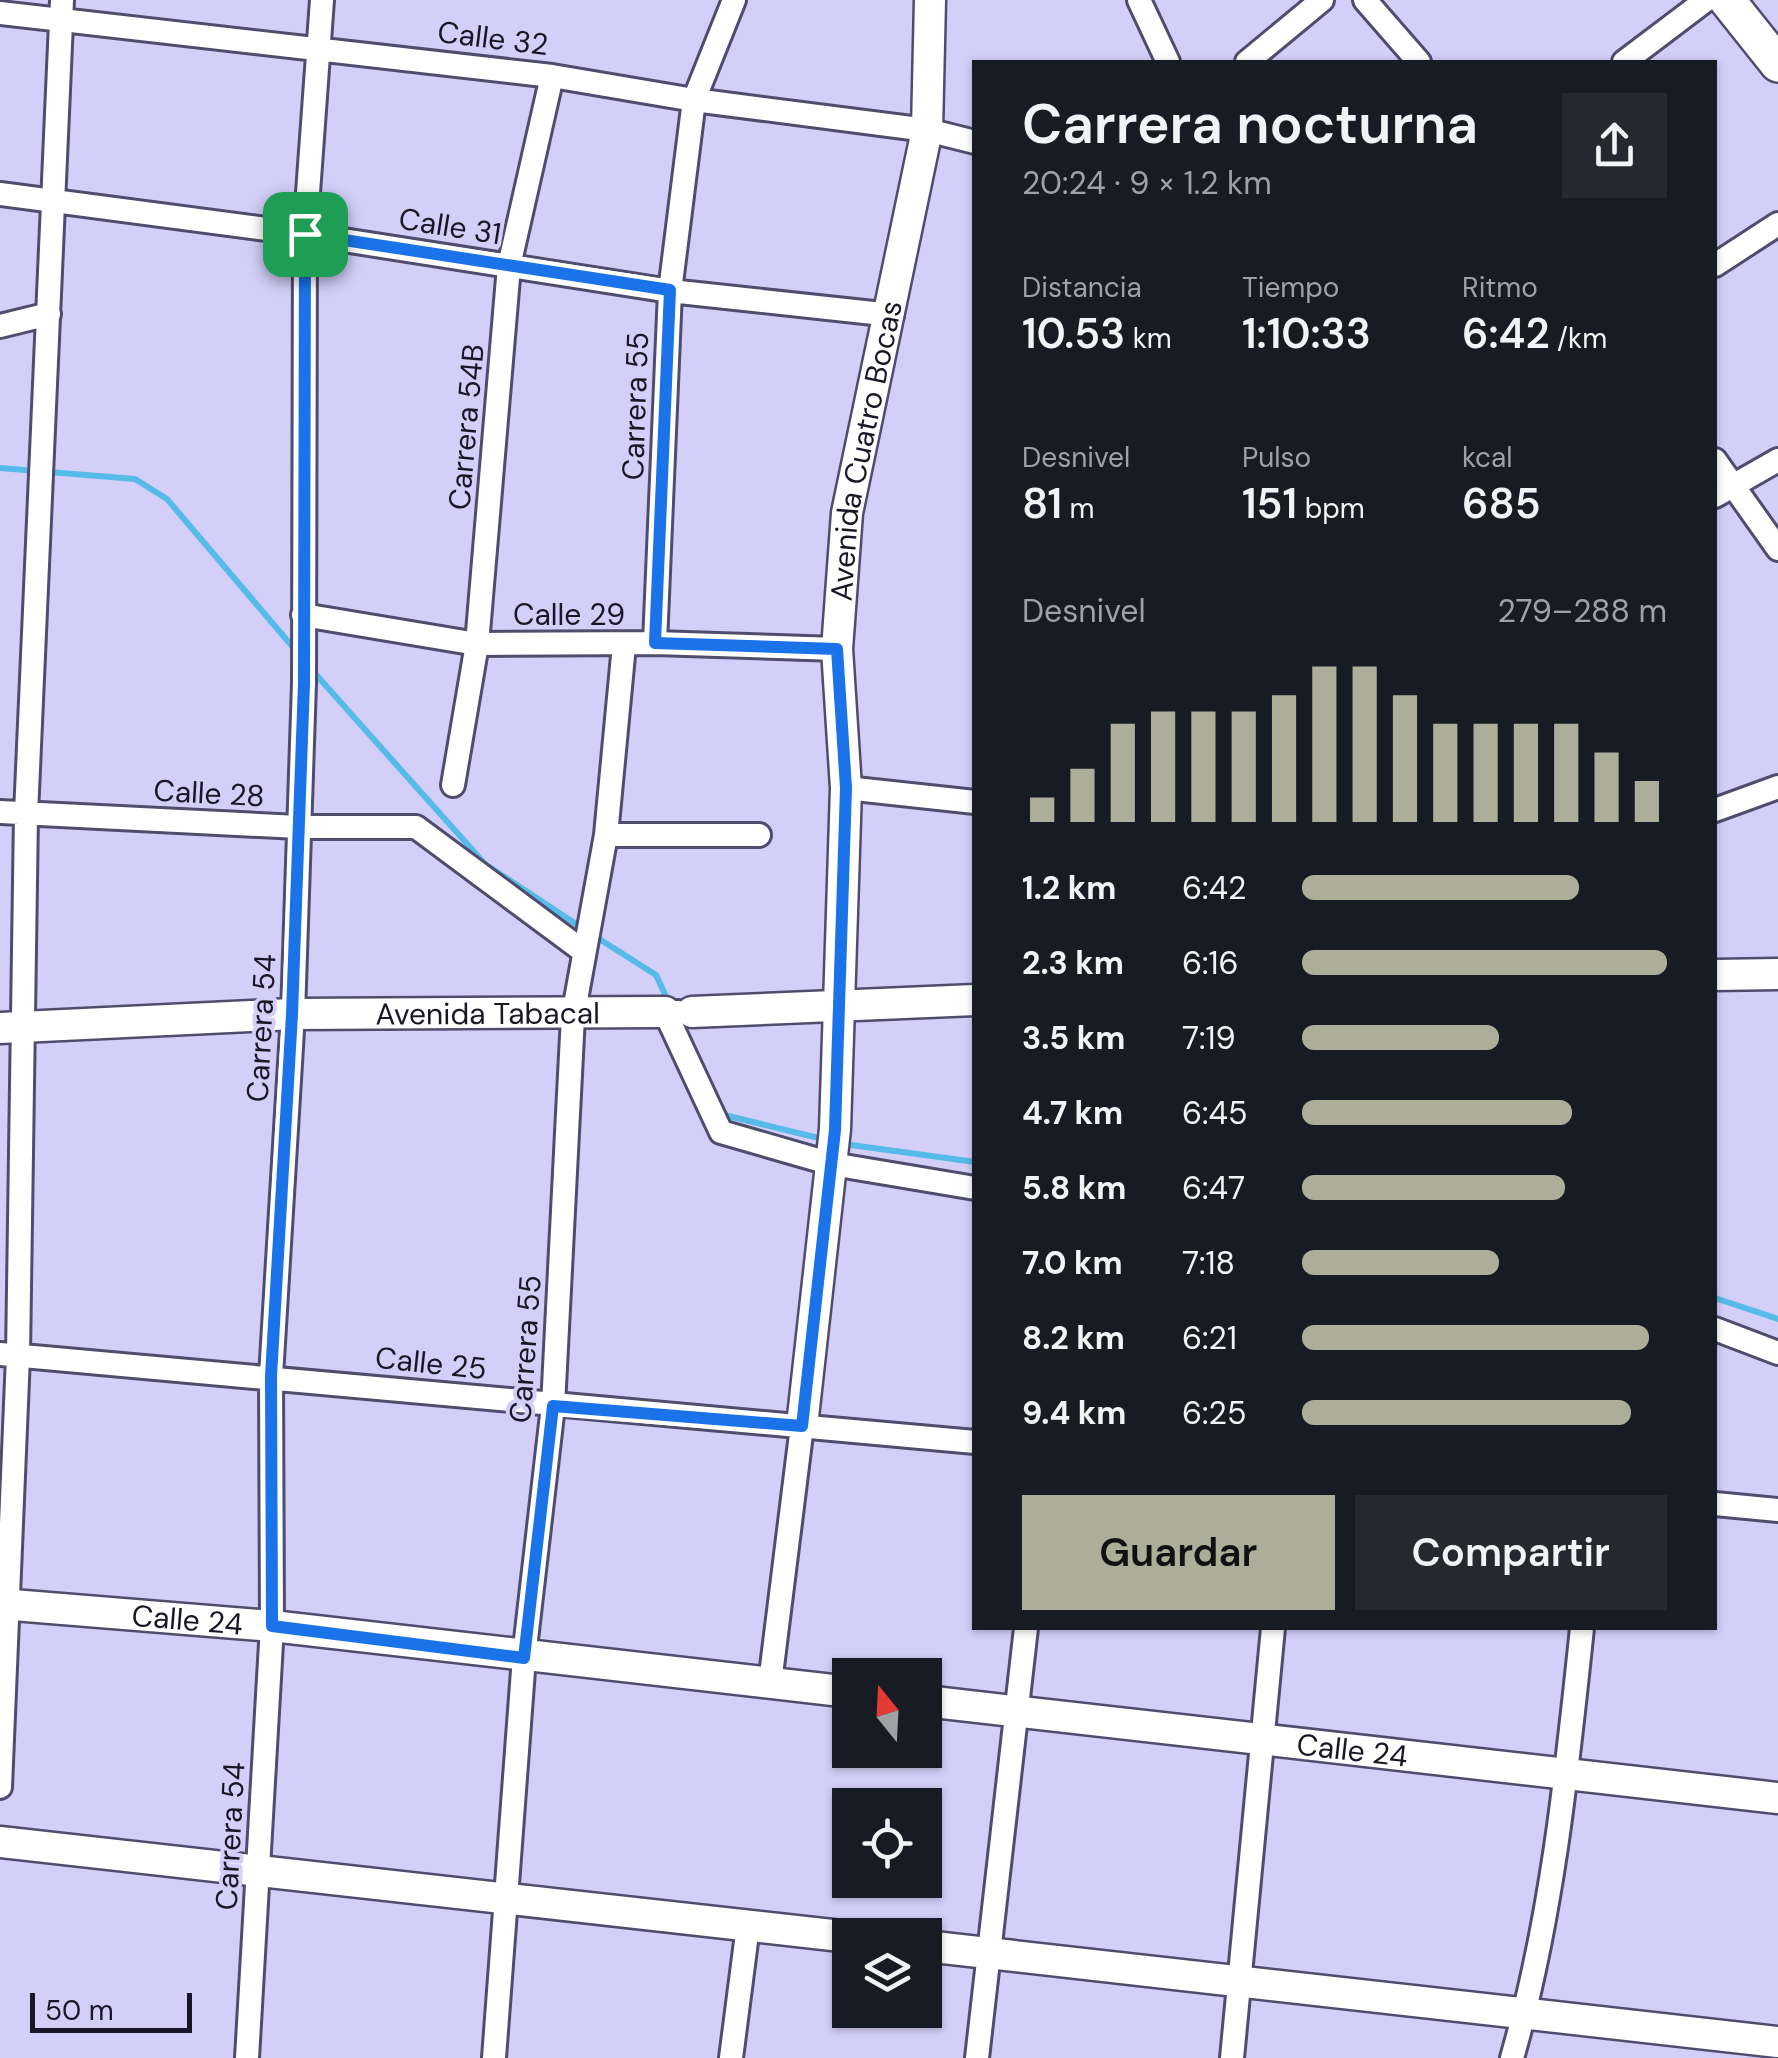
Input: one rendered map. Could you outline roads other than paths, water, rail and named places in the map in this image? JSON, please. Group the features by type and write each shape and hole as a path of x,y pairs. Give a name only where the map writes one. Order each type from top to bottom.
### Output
{"main road":[{"name":"Avenida Cuatro Bocas","path":"802,1426 836,1103 846,788 837,649 846,513 892,315 927,130 930,0"},
{"path":"1727,0 1778,64"},
{"path":"1717,975 1778,974"},
{"name":"Avenida Tabacal","path":"10,1028 292,1014 573,1016 972,1000"},
{"name":"Calle 24","path":"4,1604 272,1626 524,1658 832,1690"},
{"name":"Calle 24","path":"942,1703 1261,1736 1778,1798"},
{"path":"0,1842 832,1936"},
{"path":"942,1948 1778,2042"}],"street":[{"name":"Carrera 54","path":"247,2058 272,1626 271,1376 292,1014 304,683 305,234 322,0"},
{"name":"Carrera 55","path":"655,643 670,290 694,100 734,0"},
{"path":"1139,0 1167,60"},
{"path":"1249,60 1322,0"},
{"path":"1366,0 1417,60"},
{"path":"1627,60 1706,0"},
{"name":"Calle 32","path":"0,13 61,10 927,130 972,141"},
{"path":"0,1786 9,1355 10,1028 26,814 61,10"},
{"name":"Carrera 54B","path":"453,786 477,644 509,266 552,76"},
{"name":"Calle 31","path":"0,194 305,234 670,290 892,315"},
{"path":"1717,264 1778,224"},
{"path":"0,326 49,314"},
{"path":"1724,492 1778,460"},
{"path":"1717,467 1724,492 1778,549"},
{"name":"Calle 29","path":"302,615 477,644 655,643 837,649"},
{"name":"Carrera 55","path":"494,2058 524,1658 553,1406 573,1016 606,835 624,645"},
{"path":"1717,809 1778,786"},
{"path":"846,788 972,802"},
{"name":"Calle 28","path":"0,812 298,828 416,827 583,952"},
{"path":"606,835 758,835"},
{"path":"677,1012 722,1132 972,1187"},
{"path":"1717,1331 1778,1353"},
{"name":"Calle 25","path":"9,1355 972,1442"},
{"name":"Avenida Cuatro Bocas","path":"770,1683 802,1426"},
{"path":"1717,1504 1778,1510"},
{"path":"977,2058 1026,1630"},
{"path":"1232,2058 1273,1630"},
{"path":"1512,2058 1525,2014 1566,1772 1582,1630"},
{"path":"731,2058 748,1926"}],"waterway":[{"path":"0,468 135,479 167,499 297,652"},
{"path":"311,669 485,864 582,928"},
{"path":"593,935 656,975 670,1005"},
{"path":"724,1115 827,1140"},
{"path":"844,1144 972,1162"},
{"path":"1717,1299 1778,1319"}]}
